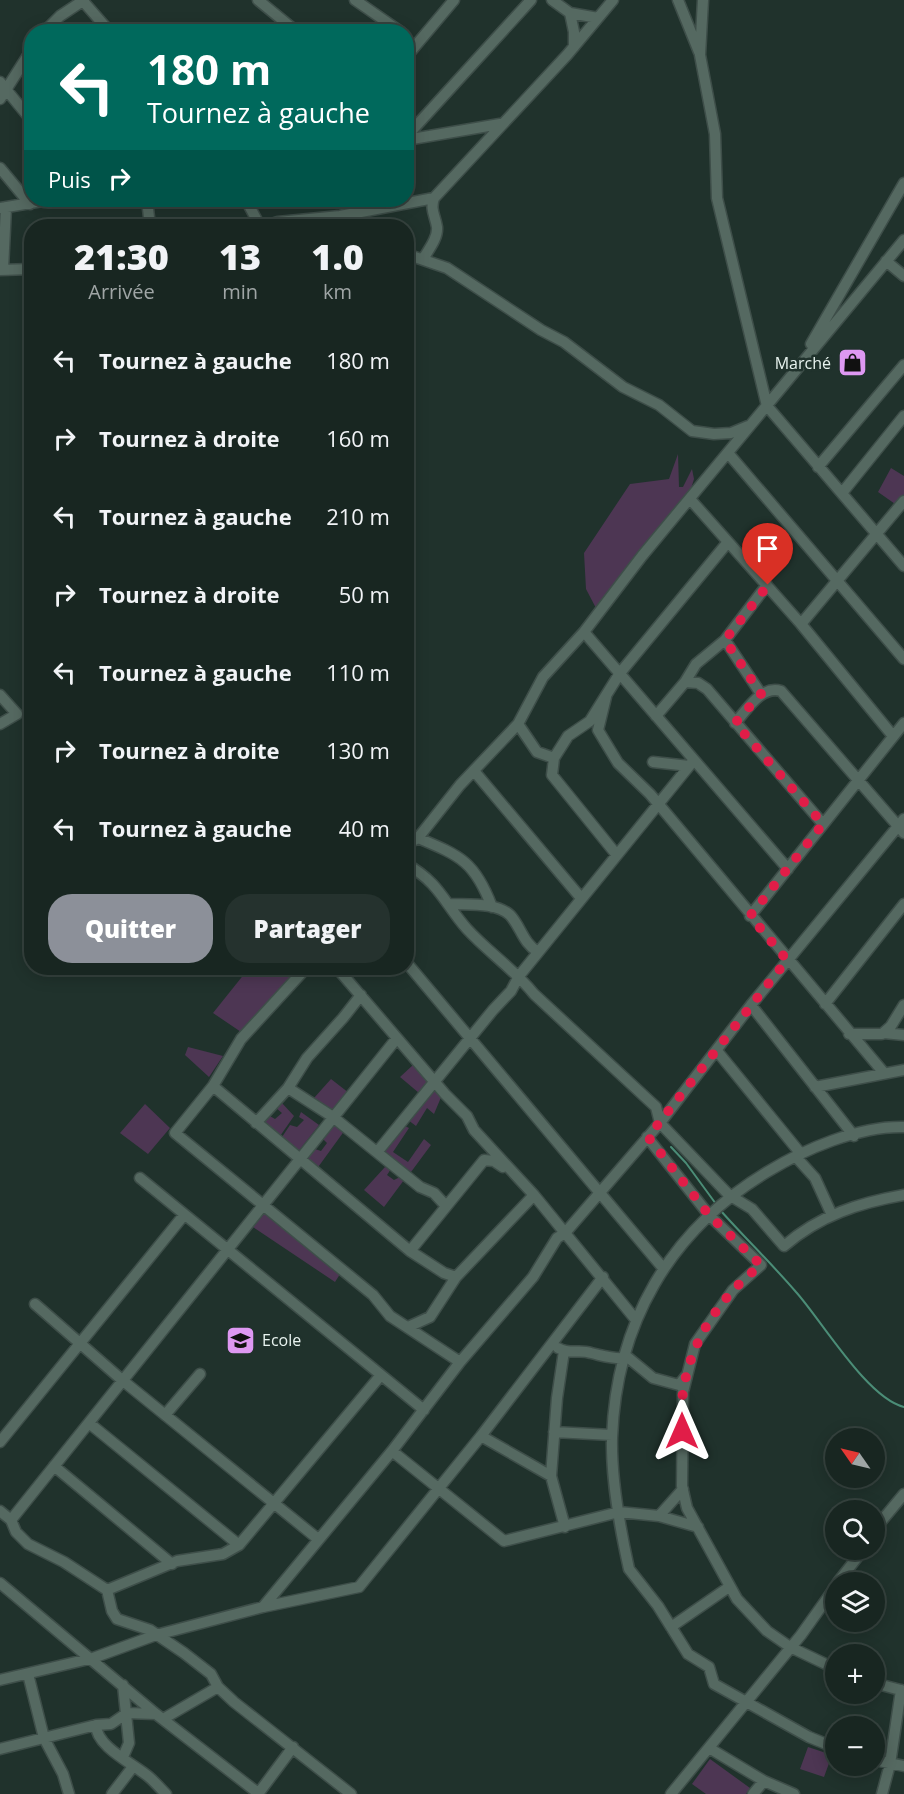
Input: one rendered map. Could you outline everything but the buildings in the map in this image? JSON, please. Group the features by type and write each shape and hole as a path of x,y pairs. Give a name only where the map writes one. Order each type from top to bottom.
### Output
{"street":[{"path":"52,24 83,0 103,24"},
{"path":"258,0 287,24"},
{"path":"355,0 390,24"},
{"path":"414,48 452,0"},
{"path":"414,129 531,0"},
{"path":"552,0 570,13 598,18"},
{"path":"423,259 435,239 437,229 431,211 434,198 500,124 574,47 613,0"},
{"path":"678,0 700,55 715,134 717,198 767,406 904,566"},
{"path":"700,55 703,0"},
{"path":"570,13 574,47"},
{"path":"414,41 418,44"},
{"path":"24,62 2,91 24,113"},
{"path":"414,137 500,124"},
{"path":"0,168 24,197"},
{"path":"795,371 904,183"},
{"path":"414,202 434,198"},
{"path":"24,205 3,208 1,270 24,269"},
{"path":"309,219 387,207"},
{"path":"414,840 518,724 543,677 584,632 690,499 904,240"},
{"path":"414,256 447,268 564,342 623,387 659,405 692,430 714,434 731,433 751,425"},
{"path":"886,261 904,276"},
{"path":"818,466 904,365"},
{"path":"842,493 904,416"},
{"path":"728,453 904,659"},
{"path":"690,499 768,585 893,736"},
{"path":"801,624 904,501"},
{"path":"616,855 552,775 554,758 568,736 590,721 620,673 728,542"},
{"path":"656,716 685,682 696,664 725,640 768,585"},
{"path":"584,632 656,716 687,764 788,869"},
{"path":"725,640 761,694"},
{"path":"685,682 698,683 708,690 823,824"},
{"path":"264,1606 392,1451 460,1362 533,1277 557,1238 565,1233 660,1123 787,960 902,826 781,691 770,690 761,694 735,723"},
{"path":"0,695 17,714 0,724"},
{"path":"606,698 598,730 618,763 637,780 884,1073"},
{"path":"750,916 904,723"},
{"path":"518,724 537,752 554,758"},
{"path":"680,753 687,764"},
{"path":"653,762 687,764"},
{"path":"378,1152 434,1081 511,991 519,975 673,786 687,764"},
{"path":"474,771 581,898"},
{"path":"418,838 447,850 469,866 481,878 492,907"},
{"path":"414,868 424,874 450,904 466,928 519,975 534,994 656,1107 660,1123 729,1195 752,1209 784,1246 831,1214 904,1195"},
{"path":"450,904 492,907 510,915 522,937 538,952"},
{"path":"825,1004 903,909"},
{"path":"414,972 663,1268"},
{"path":"300,975 241,1039 213,1086 175,1132 373,1295 390,1316 460,1362"},
{"path":"343,975 467,1116 474,1130 534,1195 636,1320"},
{"path":"256,1123 288,1088 307,1058 361,995"},
{"path":"751,1005 854,1136"},
{"path":"884,1033 904,1005"},
{"path":"849,1034 904,1035"},
{"path":"11,1520 397,1038"},
{"path":"717,1051 799,1155 815,1178 831,1214"},
{"path":"815,1087 904,1070"},
{"path":"213,1086 410,1251 444,1273 456,1276"},
{"path":"288,1088 333,1117 420,1187 434,1192 446,1206"},
{"path":"825,1744 809,1737 714,1684 710,1667 688,1654 629,1569 619,1512 612,1435 614,1401 636,1320 663,1268 729,1195 799,1155 854,1136 904,1127"},
{"path":"648,1137 709,1215 761,1265 733,1290 695,1344 686,1376 681,1421 683,1489 687,1508 721,1565 729,1587 767,1631 790,1647 825,1664"},
{"path":"410,1251 484,1160 494,1161 518,1178"},
{"path":"140,1178 424,1410"},
{"path":"408,1327 430,1317 456,1276 534,1195"},
{"path":"0,1442 184,1215"},
{"path":"0,1680 93,1658 156,1635 264,1606 359,1587 481,1436 603,1278"},
{"path":"35,1304 122,1380 318,1539"},
{"path":"551,1343 564,1351 590,1352 608,1359 625,1357 653,1378 679,1385 686,1376"},
{"path":"564,1351 551,1476 565,1527"},
{"path":"165,1415 200,1374"},
{"path":"107,1590 172,1564 223,1554 239,1545 381,1375"},
{"path":"89,1423 239,1545"},
{"path":"554,1432 612,1435"},
{"path":"481,1436 551,1476"},
{"path":"392,1451 439,1486 504,1541 619,1512 658,1516 698,1527"},
{"path":"54,1466 172,1564"},
{"path":"658,1516 683,1489"},
{"path":"885,1517 904,1494"},
{"path":"0,1511 11,1520 16,1532 28,1544 64,1562 107,1590 112,1611 117,1619 150,1630 211,1674 218,1687 234,1702 351,1794"},
{"path":"846,1572 855,1560"},
{"path":"0,1584 93,1658 159,1716 258,1794 293,1747"},
{"path":"670,1627 729,1587"},
{"path":"671,1794 825,1600"},
{"path":"28,1674 44,1738 63,1774 69,1794"},
{"path":"123,1684 127,1713 126,1732 129,1743 123,1758"},
{"path":"882,1794 890,1764 902,1690 885,1686"},
{"path":"0,1749 96,1725 111,1724 127,1713 159,1716 218,1687"},
{"path":"96,1725 98,1737 132,1768 148,1776 166,1794"},
{"path":"709,1748 764,1781 794,1794"},
{"path":"885,1763 904,1766"},
{"path":"112,1794 132,1768"},
{"path":"753,1794 764,1781"}],"shaded area":[{"path":"678,454 679,487 683,487 692,469 694,479 689,495 597,610 586,589 584,553 630,484 669,479"},
{"path":"891,468 904,476 904,499 898,506 878,492"},
{"path":"243,975 298,975 244,1034 213,1013"},
{"path":"188,1047 223,1056 209,1077 185,1055"},
{"path":"413,1065 430,1082 419,1093 400,1077"},
{"path":"331,1079 349,1093 332,1110 314,1098"},
{"path":"435,1086 442,1095 434,1114 427,1108 416,1126 408,1120"},
{"path":"281,1102 294,1116 278,1139 261,1125 268,1115 275,1119 282,1113 276,1108"},
{"path":"145,1104 170,1128 148,1154 120,1133"},
{"path":"301,1112 319,1125 297,1153 280,1140 290,1125 297,1127 304,1120 299,1117"},
{"path":"334,1121 345,1130 316,1170 304,1160 312,1148 321,1151 327,1143 321,1137"},
{"path":"403,1125 409,1128 393,1152 408,1162 424,1139 431,1145 411,1172 382,1151"},
{"path":"385,1167 391,1169 387,1175 394,1180 400,1177 404,1180 384,1207 364,1190"},
{"path":"265,1213 342,1271 335,1282 253,1227"},
{"path":"808,1747 825,1753 824,1777 800,1769"},
{"path":"710,1759 750,1788 746,1794 706,1794 692,1784"}],"waterway":[{"path":"671,1147 686,1163 716,1204"},
{"path":"721,1211 796,1292 860,1374 890,1401 904,1407"}],"place":[{"name":"Marché","path":"852,363"},
{"name":"Ecole","path":"241,1340"}],"route":[{"path":"682,1431 683,1392 695,1344 733,1290 761,1265 709,1215 648,1137 787,960 750,916 823,824 735,723 761,694 725,640 768,585"}]}
